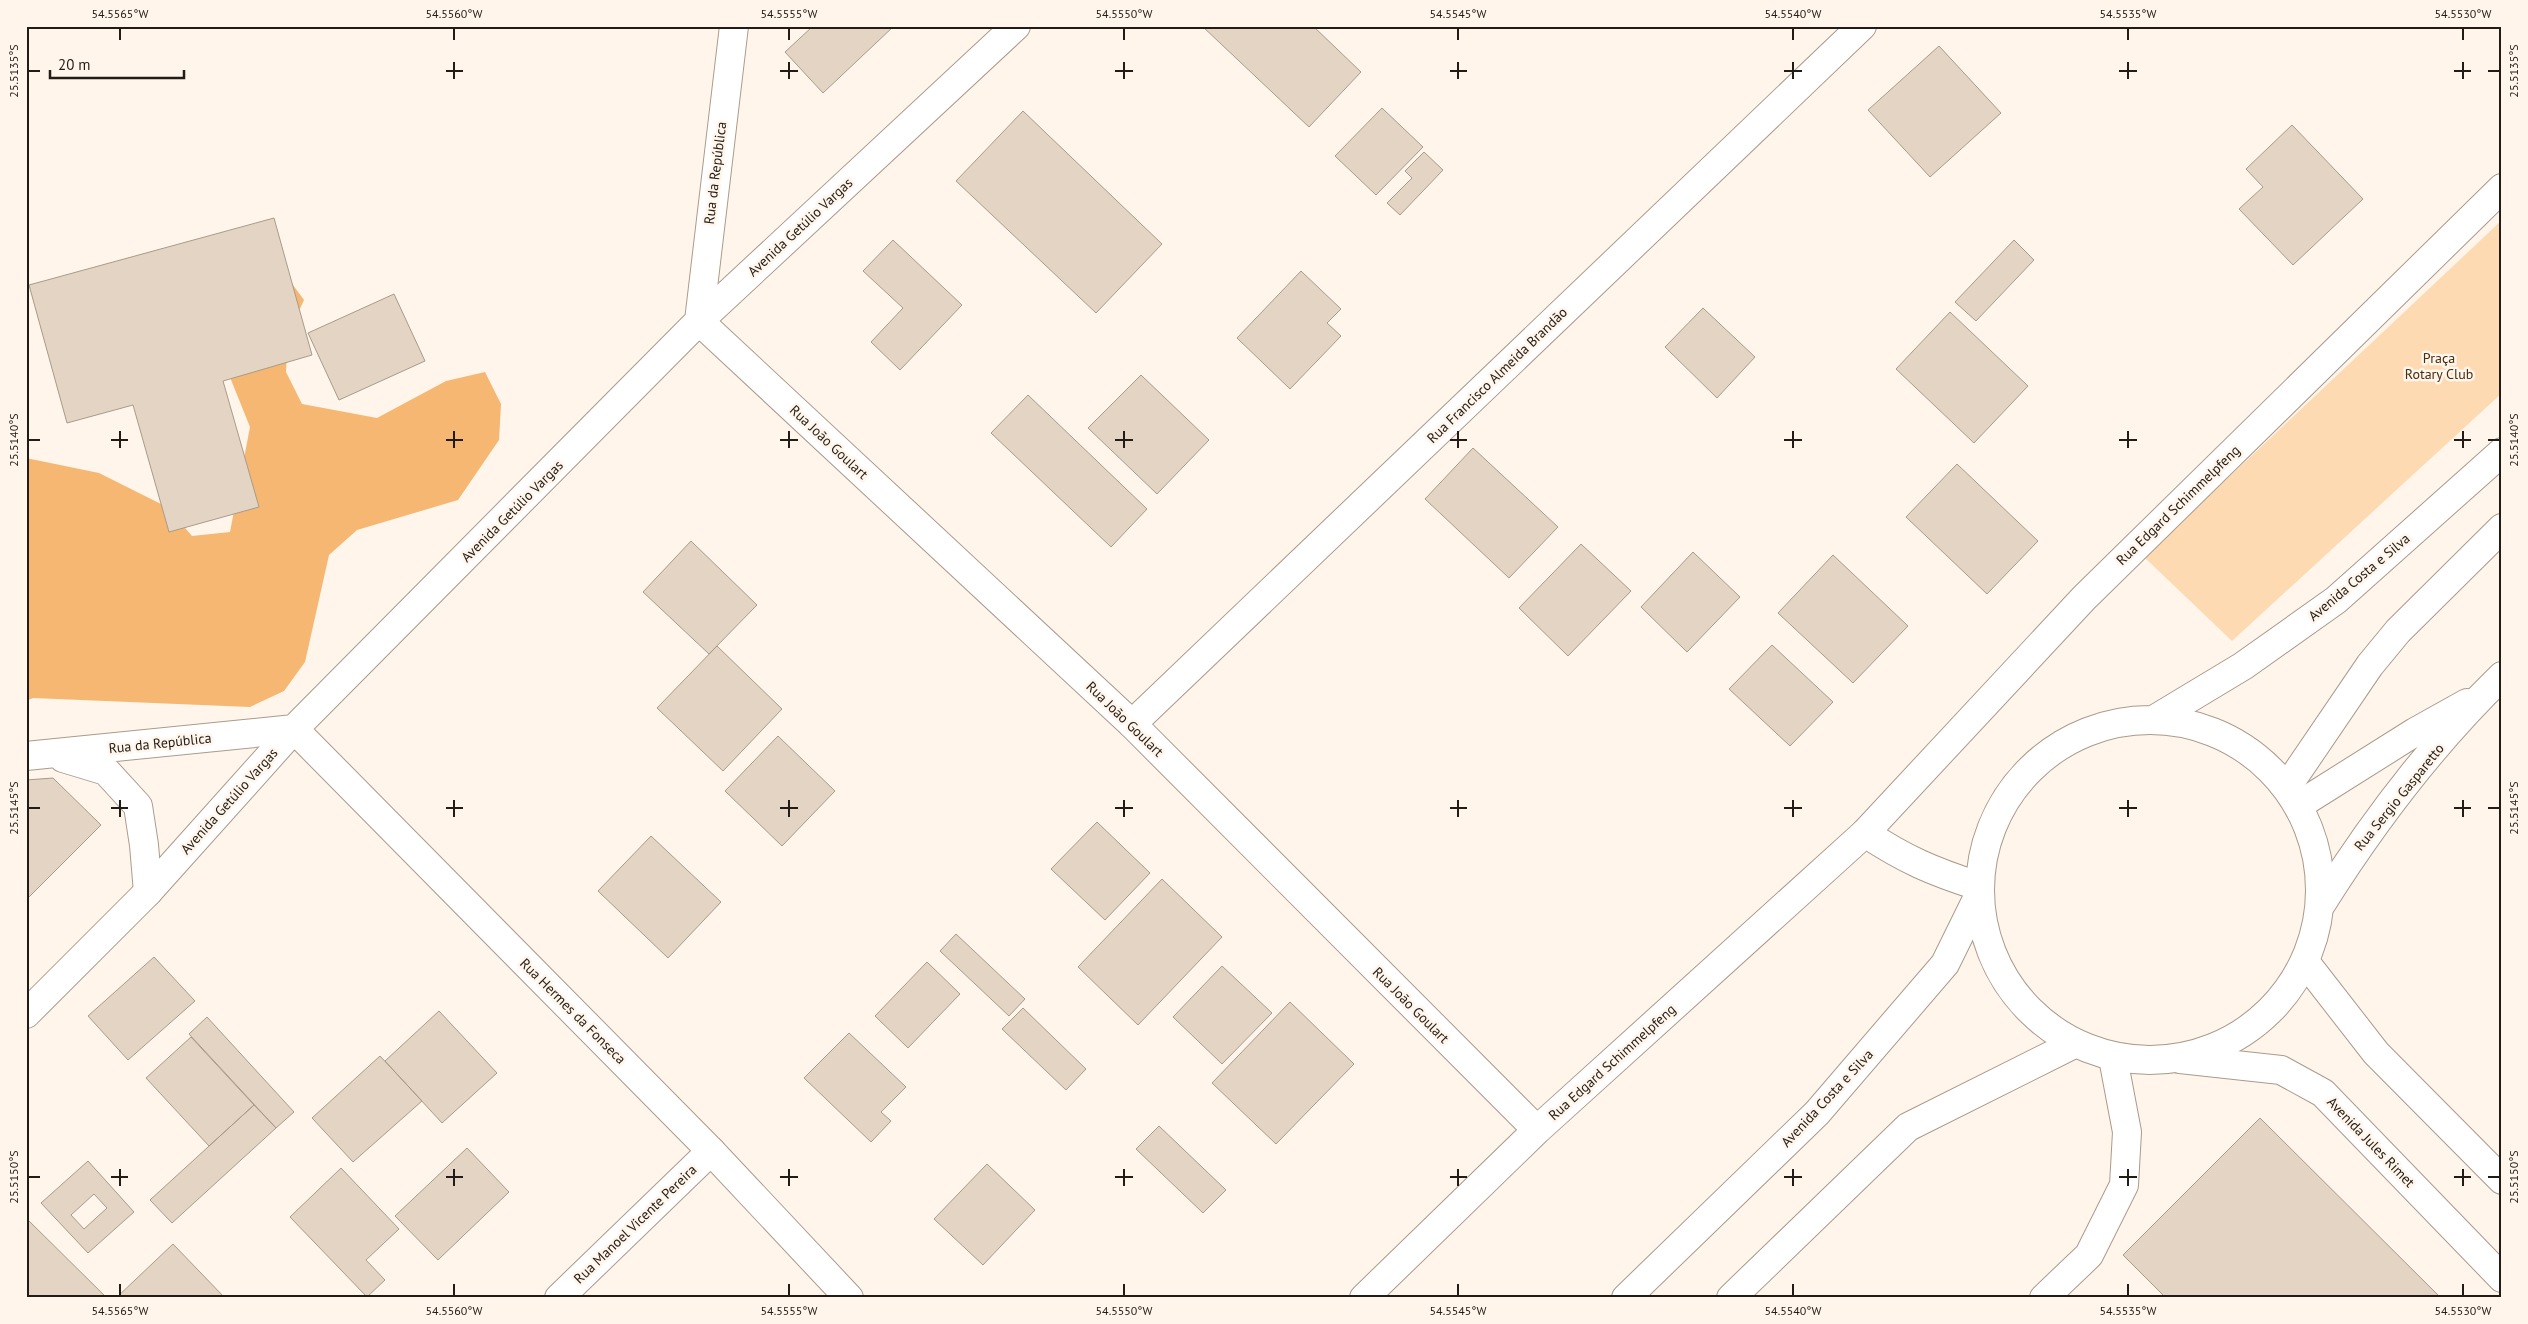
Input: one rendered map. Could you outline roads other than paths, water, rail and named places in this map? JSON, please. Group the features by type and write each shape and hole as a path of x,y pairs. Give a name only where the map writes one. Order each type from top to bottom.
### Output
{"street":[{"name":"Rua da República","path":"699,321 709,220 734,26"},
{"name":"Avenida Getúlio Vargas","path":"26,1014 148,892 294,729 699,321 1016,26"},
{"name":"Rua Francisco Almeida Brandão","path":"1132,724 1862,26"},
{"name":"Rua Edgard Schimmelpfeng","path":"1364,1298 1537,1130 1866,833 2084,598 2502,188"},
{"name":"Rua João Goulart","path":"699,321 1132,724 1537,1130"},
{"name":"Avenida Costa e Silva","path":"2155,719 2243,666 2336,600 2502,452"},
{"path":"2293,796 2370,665 2398,631 2502,528"},
{"name":"Rua Sergio Gasparetto","path":"2322,903 2358,846 2406,785 2482,696 2502,676"},
{"name":"Rua Sergio Gasparetto","path":"2293,796 2482,696"},
{"name":"Avenida Costa e Silva","path":"1626,1298 1817,1113 1945,964 1978,891 1990,828 2021,777 2068,740 2124,721 2155,719 2193,724 2229,738 2260,760 2293,796 2318,853 2322,903 2306,963 2255,1027 2180,1059 2113,1058 2074,1044 2025,1008 1991,957 1978,891"},
{"name":"Rua da República","path":"38,755 294,729"},
{"name":"Rua Hermes da Fonseca","path":"294,729 711,1151 849,1298"},
{"path":"38,755 106,771 138,806 144,844 148,892"},
{"path":"1866,833 1898,855 1978,891"},
{"path":"2306,963 2376,1053 2502,1180"},
{"path":"1731,1298 1908,1127 2074,1044"},
{"path":"2044,1298 2089,1256 2124,1185 2126,1132 2113,1058"},
{"name":"Avenida Jules Rimet","path":"2180,1059 2280,1070 2323,1093 2502,1278"},
{"name":"Rua Manoel Vicente Pereira","path":"559,1298 711,1151"}],"park label":[{"name":"Praça Rotary Club","path":"2439,366"}]}
